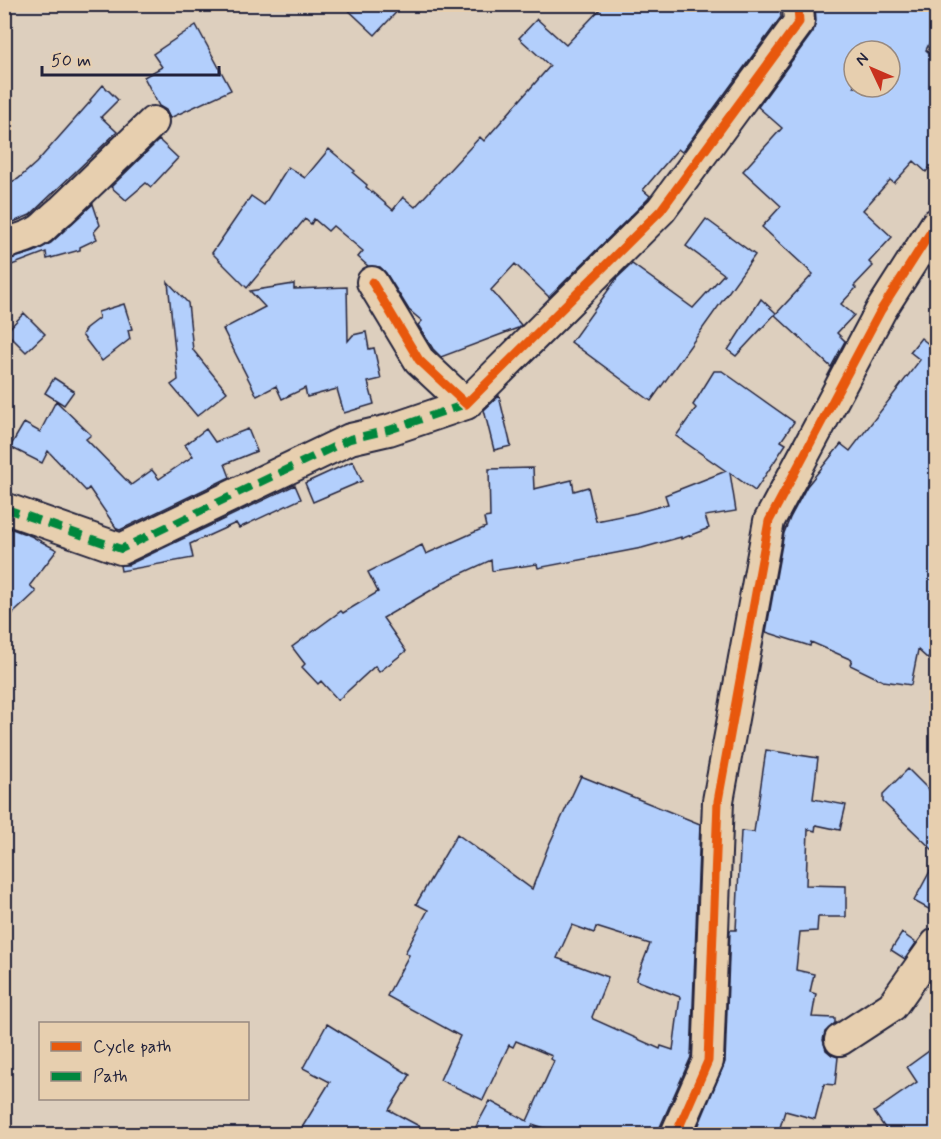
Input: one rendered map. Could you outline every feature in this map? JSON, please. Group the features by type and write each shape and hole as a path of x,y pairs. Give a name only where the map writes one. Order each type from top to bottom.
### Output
{"street":[{"path":"4,508 121,549 350,439 390,430 466,404 661,210 799,22 796,4"},
{"path":"4,244 42,229 49,219 62,210 153,122"},
{"path":"676,1134 708,1061 718,801 769,521 881,310 936,224"},
{"path":"372,282 419,360 466,404"},
{"path":"840,1040 892,1006 936,944"}],"building":[{"path":"342,4 404,4 375,35"},
{"path":"605,4 779,4 781,17 682,152 678,149 643,190 650,196 648,199 549,297 515,264 491,290 521,325 518,328 441,357 433,349 418,325 422,321 409,310 386,273 380,267 368,266 358,257 363,251 333,226 328,231 314,219 311,224 305,219 247,288 212,253 251,196 264,205 288,167 305,178 329,149 355,171 353,173 367,185 366,187 393,210 403,197 415,207 480,137 484,141 550,66 519,38 537,19 566,45"},
{"path":"815,4 936,4 936,29 926,50 936,59 936,160 926,172 914,161 894,183 890,180 863,210 892,237 869,262 873,266 841,304 854,315 837,333 845,341 831,367 775,315 813,274 762,227 781,206 743,171 782,128 758,107 813,32 816,21"},
{"path":"196,25 231,90 170,118 166,110 159,106 144,77 162,67 153,54"},
{"path":"103,85 118,100 101,117 117,132 30,215 4,226 4,185 18,179 36,163"},
{"path":"159,140 178,158 151,187 146,183 126,200 111,187"},
{"path":"93,204 100,225 94,232 97,239 80,247 80,250 47,259 46,252 4,268 4,261 34,252 51,243"},
{"path":"706,219 755,255 651,401 571,342 617,278 632,264 693,308 724,274 686,246"},
{"path":"168,282 188,303 193,350 227,392 197,416 171,385 178,380"},
{"path":"294,284 294,289 347,287 348,341 353,335 366,332 369,349 374,348 381,379 368,382 374,404 344,413 337,389 307,397 305,388 282,399 276,386 257,396 223,329 265,307 250,291"},
{"path":"761,299 776,313 736,356 728,350"},
{"path":"124,304 132,329 128,330 130,339 102,361 82,335 86,328 99,318 98,312"},
{"path":"24,313 45,334 26,352 6,332"},
{"path":"921,338 931,346 936,339 936,666 918,650 911,685 883,681 850,665 852,660 811,642 810,646 766,632 784,533 790,518 807,486 841,444 850,451 920,360 910,352"},
{"path":"714,371 722,371 794,422 781,441 786,444 755,491 730,473 736,511 705,516 709,528 681,539 681,537 642,548 538,568 537,564 492,571 491,560 441,583 383,618 406,651 379,672 375,666 338,700 321,681 318,684 302,667 305,664 292,647 341,611 343,613 378,592 368,572 422,545 426,554 486,527 484,518 490,517 489,469 533,468 534,489 572,480 574,491 588,487 596,521 668,504 665,495 726,471 676,436 696,408 693,405"},
{"path":"54,378 74,391 64,405 45,393"},
{"path":"499,396 511,446 494,450 484,410"},
{"path":"56,401 91,435 86,439 131,485 152,470 159,479 193,456 185,445 206,429 215,442 248,429 257,451 225,464 230,477 120,530 117,529 89,488 86,491 48,451 42,463 10,447 24,423 40,432"},
{"path":"353,461 362,481 313,502 305,483"},
{"path":"295,485 301,499 239,528 236,523 190,544 193,558 121,571 120,565 128,565"},
{"path":"4,526 31,536 57,550 30,585 36,592 4,622"},
{"path":"766,750 818,758 813,799 846,805 840,830 816,825 815,831 808,829 806,885 846,886 846,917 818,917 817,931 800,932 796,970 814,974 810,992 816,994 812,1017 835,1018 835,1023 825,1032 823,1040 826,1050 838,1057 835,1085 824,1084 815,1119 785,1111 778,1134 695,1134 725,1062 730,930 736,930 741,831 754,832"},
{"path":"908,769 936,797 936,853 883,802 883,794"},
{"path":"581,776 700,824 691,1057 659,1134 564,1134 532,1124 553,1134 472,1134 490,1101 527,1121 554,1061 551,1059 552,1056 516,1041 513,1047 509,1045 483,1100 440,1080 460,1036 387,996 409,955 405,953 428,910 416,904 457,834 532,889 548,847","holes":["572,925 594,933 596,927 650,944 636,980 680,997 673,1050 661,1046 660,1049 593,1019 608,977 557,958"]},
{"path":"936,860 936,913 914,901"},
{"path":"902,933 916,943 905,959 891,950"},
{"path":"327,1024 410,1075 389,1110 434,1134 298,1134 330,1082 303,1068"},
{"path":"936,1046 936,1134 889,1134 874,1112 917,1082 907,1067"}],"marked path":[{"path":"4,508 121,549 350,439 389,430 466,404"}],"cycle path":[{"path":"372,282 419,360 466,404 661,210 799,22 796,4"},
{"path":"676,1134 708,1061 718,801 769,521 881,310 936,224"}]}
